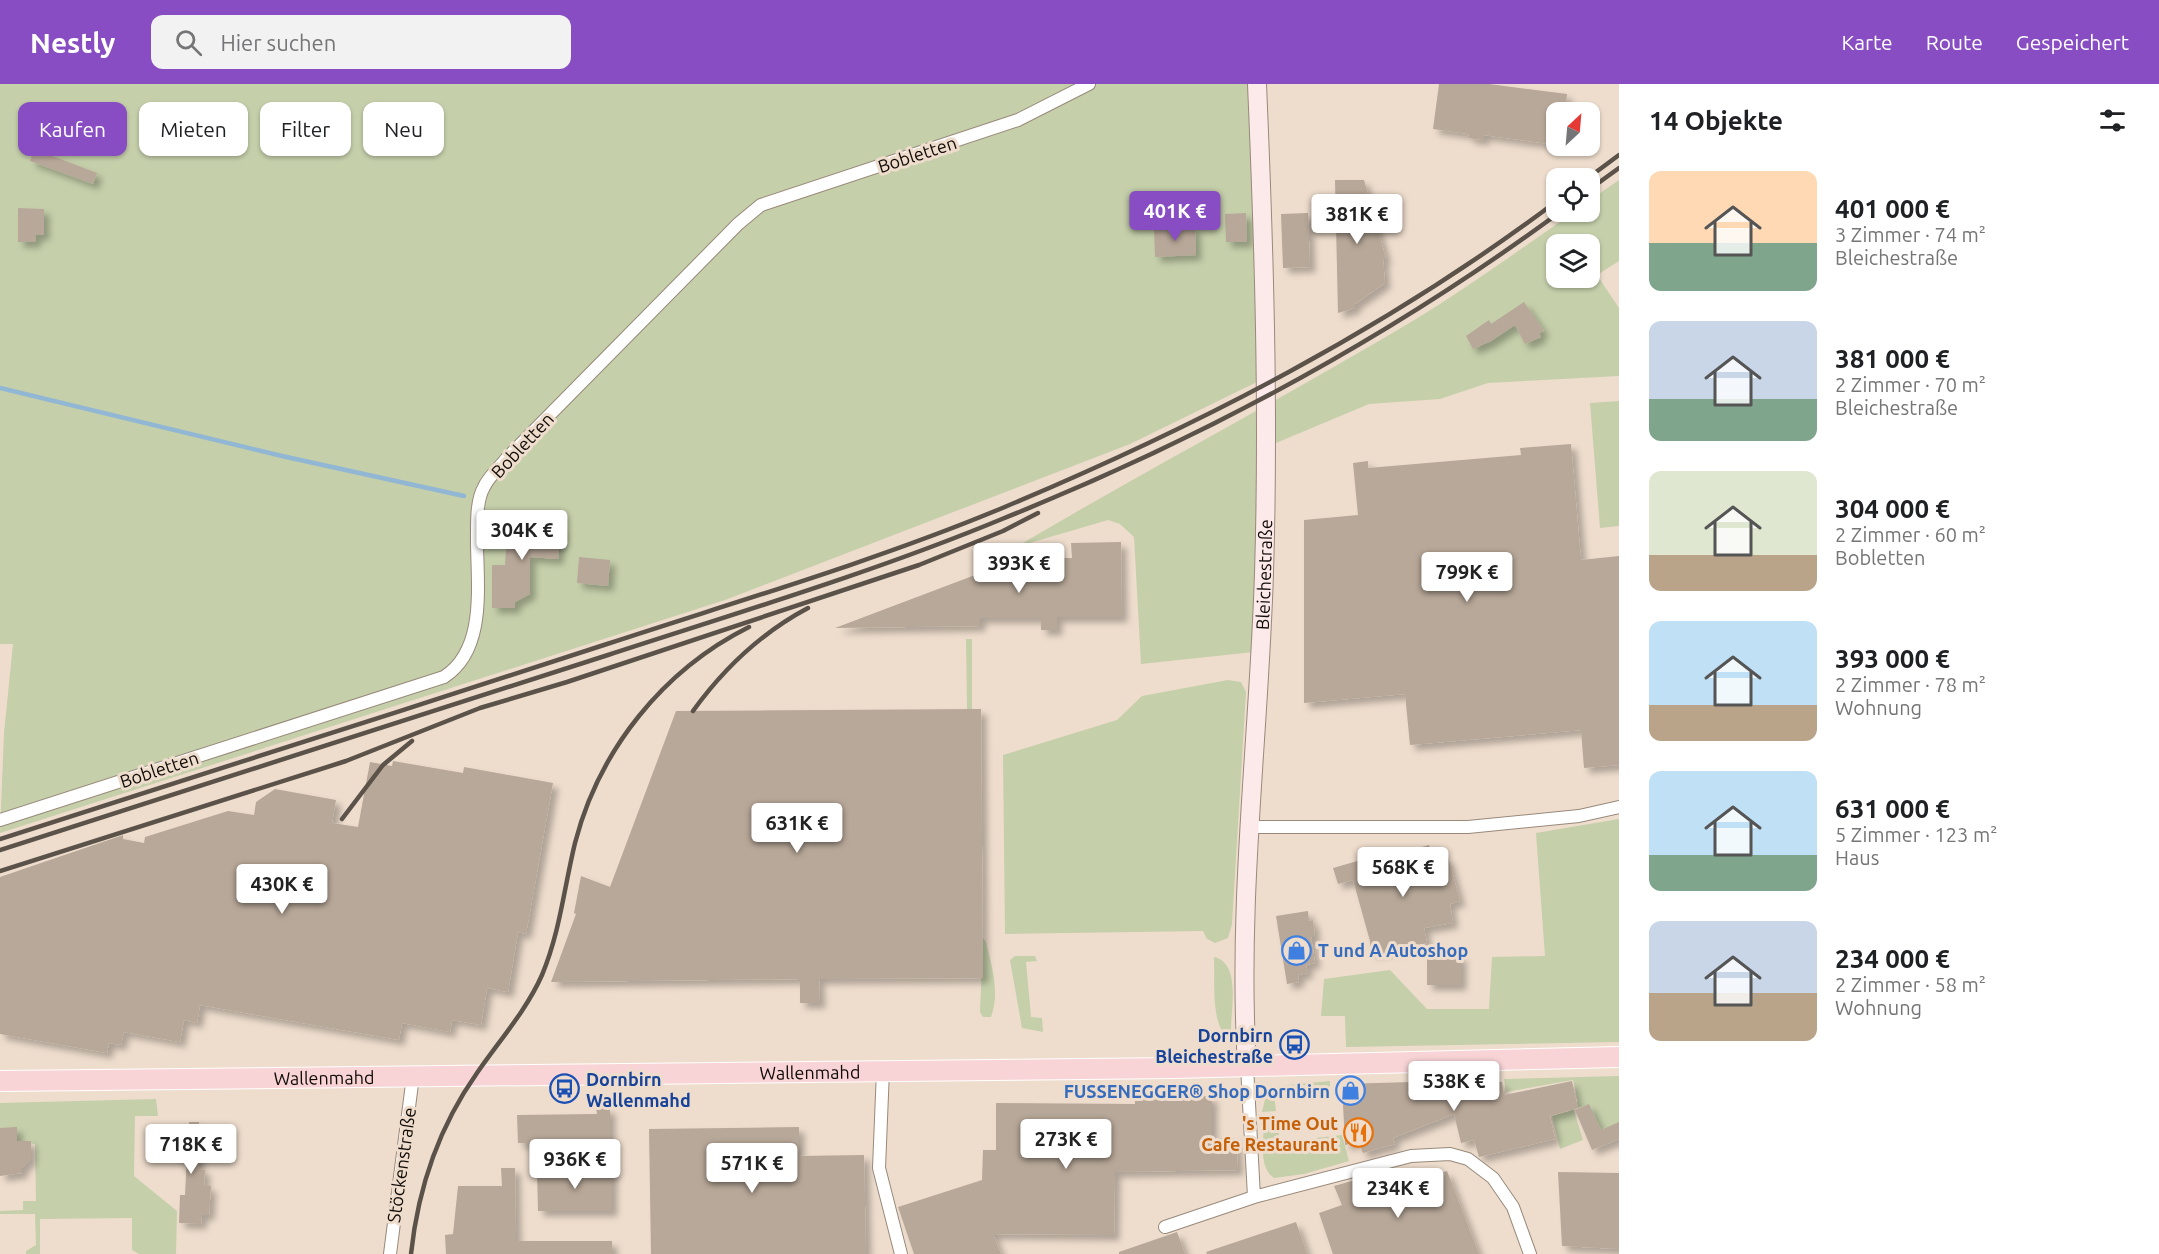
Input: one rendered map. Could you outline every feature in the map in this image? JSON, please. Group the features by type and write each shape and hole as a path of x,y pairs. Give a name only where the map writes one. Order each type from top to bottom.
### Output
{"main road":[{"name":"Bleichestraße","path":"1247,1066 1244,951 1248,827 1264,575 1266,444 1257,84"},
{"name":"Wallenmahd","path":"0,1081 1247,1066 1619,1057"}],"street":[{"name":"Bobletten","path":"0,820 444,676 457,668 471,648 476,626 477,515 483,488 507,458 738,224 761,205 1018,120 1089,84"},
{"path":"1248,827 1468,827 1579,816 1619,807"},
{"path":"1247,1066 1254,1197"},
{"path":"883,1070 879,1168 901,1254"},
{"name":"Stöckenstraße","path":"390,1254 413,1076"},
{"path":"1165,1227 1254,1197 1411,1156 1450,1154 1468,1159 1493,1178 1514,1208 1530,1254"}],"green space":[{"path":"0,84 1252,84 1259,381 1130,444 725,600 0,833 4,733 13,644 0,644"},
{"path":"1619,180 1619,261 1600,273 1600,234 1546,234 1546,288 1600,288 1600,280 1619,308 1619,376 1488,383 1440,399 1369,404 1264,448 1254,652 1141,664 1134,537 1120,524 1108,520 1016,547 1416,319 1560,222 1600,222 1600,193"},
{"path":"1619,401 1619,526 1600,528 1590,403"},
{"path":"966,639 972,639 972,709 967,709"},
{"path":"1228,680 1241,682 1246,692 1232,924 1228,938 1215,943 1207,939 1203,931 1005,934 1003,755 1117,720 1142,696"},
{"path":"1619,819 1619,1042 1346,1047 1345,1016 1321,1016 1324,979 1390,970 1427,1009 1489,1009 1492,957 1545,956 1536,833"},
{"path":"983,938 991,961 995,989 991,1017 983,1017 980,1012"},
{"path":"1015,956 1035,956 1037,961 1026,962 1031,1017 1042,1018 1043,1032 1022,1028 1010,960"},
{"path":"1214,957 1228,968 1233,988 1231,1030 1225,1034 1216,1009"},
{"path":"1619,1076 1619,1124 1596,1133 1588,1106 1573,1108 1583,1140 1560,1149 1552,1116 1570,1111 1569,1105 1578,1102 1573,1080 1506,1092 1504,1079"},
{"path":"1330,1081 1330,1089 1274,1093 1276,1111 1262,1112 1268,1087"},
{"path":"156,1099 158,1116 135,1116 134,1176 177,1211 176,1254 139,1254 132,1250 132,1218 40,1219 40,1254 26,1254 26,1251 36,1245 35,1214 0,1214 0,1211 23,1210 23,1201 36,1201 35,1144 17,1141 15,1128 0,1128 0,1103"},
{"path":"1264,1126 1278,1126 1280,1142 1342,1135 1349,1161 1304,1174 1274,1178 1269,1174 1264,1161"}],"building":[{"path":"1439,84 1489,84 1567,94 1566,102 1546,102 1546,143 1484,135 1484,140 1468,138 1469,134 1433,129"},
{"path":"32,156 52,156 97,173 93,184 30,161"},
{"path":"1335,180 1364,180 1386,259 1383,259 1385,283 1355,304 1355,308 1338,313"},
{"path":"18,208 44,209 44,235 36,235 35,242 18,242"},
{"path":"1246,213 1247,242 1226,242 1225,214"},
{"path":"1308,213 1310,267 1283,268 1281,214"},
{"path":"1195,227 1196,255 1155,257 1154,228"},
{"path":"1524,302 1544,331 1539,333 1541,337 1525,344 1515,325 1491,341 1473,349 1466,336 1489,320 1491,324"},
{"path":"1571,444 1581,560 1619,556 1619,765 1584,768 1581,730 1410,745 1405,694 1304,703 1304,520 1358,515 1353,463 1368,461 1368,468 1521,455 1520,448"},
{"path":"508,522 561,526 558,559 530,557 530,594 515,602 515,608 492,608 492,565 505,565"},
{"path":"1121,542 1122,617 1057,617 1057,630 1041,630 1041,618 980,618 980,626 835,628 991,569 1049,568 1049,558 1072,558 1071,543"},
{"path":"579,557 610,560 608,586 577,583"},
{"path":"981,709 983,978 819,979 820,1003 800,1003 800,979 551,982 576,914 574,913 581,876 610,887 676,711"},
{"path":"393,761 463,773 464,767 553,783 526,934 518,932 508,992 487,988 481,1025 452,1020 450,1032 402,1023 399,1040 200,1005 197,1023 184,1020 180,1042 124,1032 121,1045 109,1043 107,1053 0,1034 0,877 123,835 123,839 144,843 145,837 228,811 254,815 256,802 275,789 336,800 332,823 358,827 370,762 392,766"},
{"path":"1429,845 1434,861 1448,857 1460,901 1450,904 1453,923 1424,928 1427,943 1371,953 1370,941 1353,880 1338,884 1333,868 1368,858 1371,870 1410,859 1407,851"},
{"name":"T und A Autoshop","path":"1308,911 1309,921 1313,920 1315,937 1311,937 1315,963 1306,965 1308,973 1298,975 1299,982 1287,984 1276,916"},
{"path":"1427,955 1461,955 1461,985 1427,985"},
{"path":"1572,1081 1578,1108 1550,1116 1555,1139 1479,1157 1474,1140 1461,1143 1454,1114 1393,1138 1395,1144 1363,1153 1358,1142 1345,1145 1342,1084 1502,1082 1504,1095"},
{"path":"1167,1089 1179,1090 1178,1096 1212,1096 1212,1138 1236,1138 1238,1170 1115,1172 1114,1235 993,1234 1001,1254 914,1254 898,1207 982,1180 983,1150 996,1150 996,1103 1135,1104 1135,1096 1166,1096"},
{"path":"1589,1104 1601,1130 1619,1122 1619,1139 1592,1150 1575,1110"},
{"path":"596,1108 610,1108 610,1142 518,1143 517,1115 597,1114"},
{"path":"189,1122 199,1122 199,1169 205,1170 204,1186 211,1186 209,1215 202,1215 201,1224 179,1223 180,1195 185,1195 187,1155 169,1155 169,1130 189,1130"},
{"path":"17,1127 17,1141 31,1141 31,1159 22,1168 22,1173 0,1176 0,1128"},
{"path":"799,1127 799,1156 864,1155 866,1254 651,1254 649,1129"},
{"path":"501,1168 515,1168 516,1241 612,1241 612,1254 446,1254 445,1235 453,1234 458,1186 502,1186"},
{"path":"612,1168 612,1211 538,1211 537,1169"},
{"path":"1447,1171 1479,1254 1333,1254 1319,1213 1342,1205 1334,1186 1380,1173 1387,1189"},
{"path":"1558,1172 1619,1173 1619,1249 1562,1246"},
{"path":"1296,1222 1307,1254 1207,1254 1206,1252"},
{"path":"1177,1232 1185,1254 1119,1254 1119,1252"}],"waterway":[{"path":"0,388 282,456 464,496"}],"railway":[{"path":"1600,169 1619,155"},
{"path":"1600,182 1619,168"},
{"path":"0,839 805,580 1000,509 1146,444 1288,372 1426,292 1546,209"},
{"path":"0,850 806,591 905,557 1002,519 1148,455 1291,383 1428,302 1546,222"},
{"path":"0,871 346,761 480,708 567,682 919,565 1003,531 1038,513"},
{"path":"693,711 717,680 744,653 759,640 808,608"},
{"path":"411,1254 425,1182 451,1115 477,1073 520,1013 542,975 557,926 575,843 600,776 618,745 662,690 689,666 718,645 749,627"},
{"path":"342,819 383,765 412,741"}],"place":[{"name":"T und A Autoshop","path":"1297,950"},
{"name":"Dornbirn Bleichestraße","path":"1294,1045"},
{"name":"Dornbirn Wallenmahd","path":"565,1089"},
{"name":"FUSSENEGGER® Shop Dornbirn","path":"1351,1091"},
{"name":"'s Time Out Cafe Restaurant","path":"1359,1133"}]}
